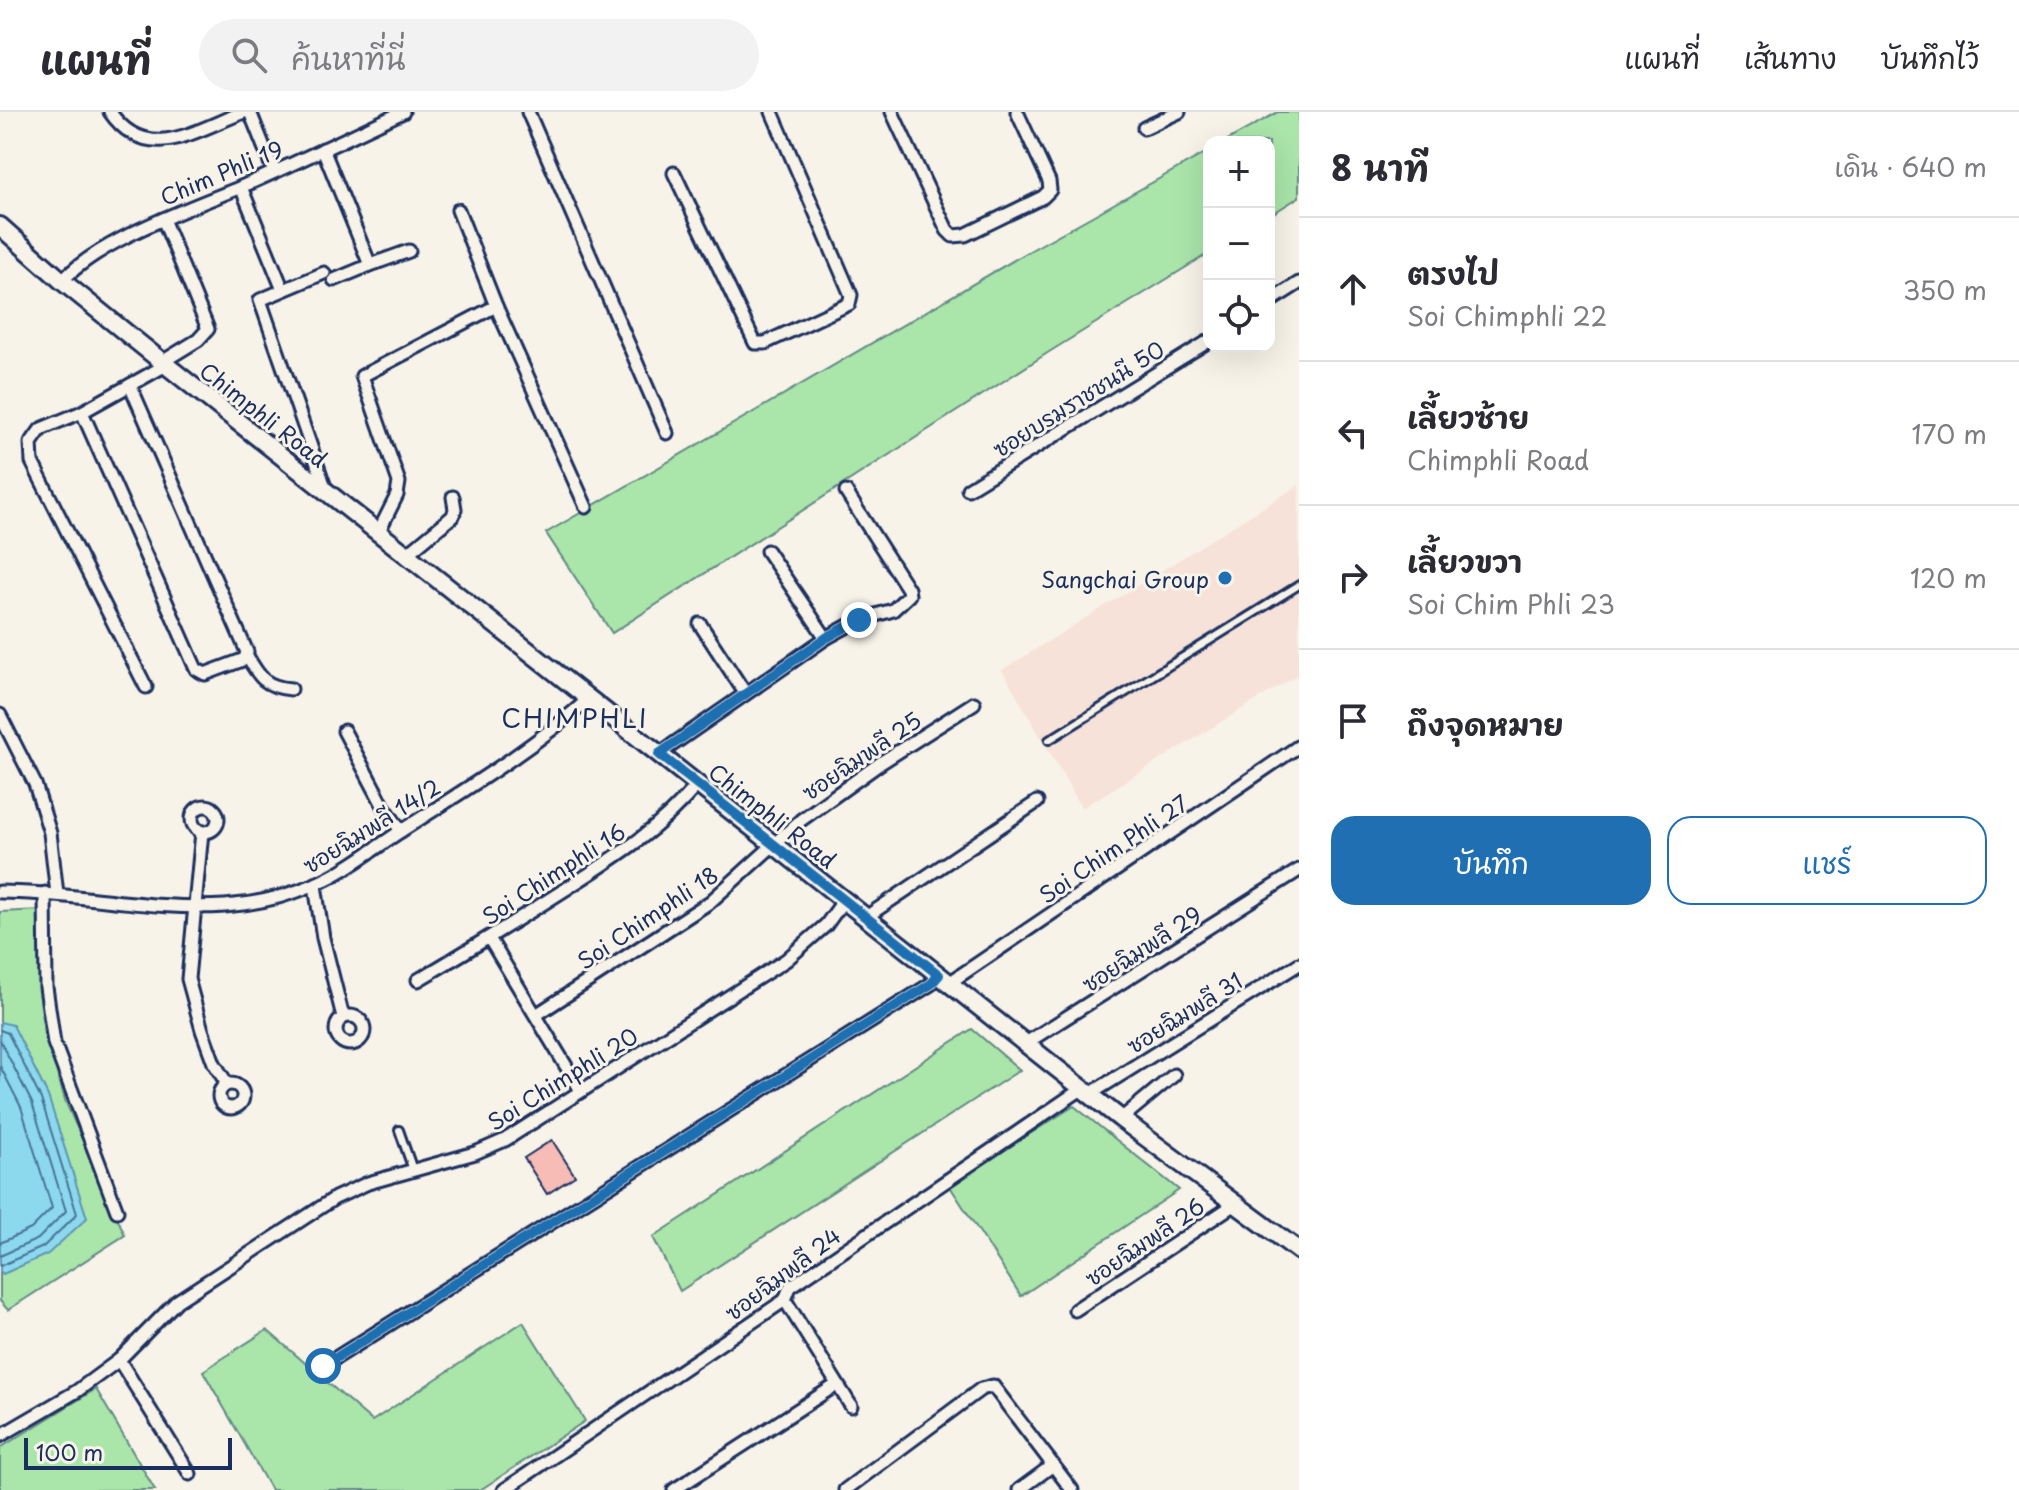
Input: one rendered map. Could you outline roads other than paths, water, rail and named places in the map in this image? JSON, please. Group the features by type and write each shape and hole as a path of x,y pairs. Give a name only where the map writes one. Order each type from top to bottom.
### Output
{"street":[{"path":"110,112 117,123 139,137 164,142 247,112 274,172"},
{"name":"Chim Phli 19","path":"62,281 89,258 163,219 241,187 403,112"},
{"path":"528,112 667,433"},
{"path":"674,173 755,343 765,343 849,304 851,295 772,112"},
{"path":"892,112 947,230 953,236 965,235 1043,197 1050,190 1049,181 1017,112"},
{"path":"1144,128 1179,112"},
{"path":"323,149 370,265"},
{"path":"241,187 281,285"},
{"path":"458,210 496,306 586,507"},
{"path":"146,687 32,462 31,443 41,429 82,412 130,385 198,340 208,329 163,219"},
{"name":"Chimphli Road","path":"0,226 62,281 164,363 1121,1119 1296,1246"},
{"path":"326,490 260,300 409,251"},
{"path":"1275,298 1299,283"},
{"path":"379,531 397,495 399,482 362,376 496,306"},
{"name":"ซอยบรมราชชนนี 50","path":"968,489 1203,345"},
{"path":"130,385 247,656 262,679 273,687 291,689"},
{"path":"82,412 196,669 205,674 247,656"},
{"path":"659,754 826,638 859,620 893,610 909,595 846,492"},
{"path":"407,554 453,516 453,497"},
{"path":"767,551 826,638"},
{"path":"700,624 745,693"},
{"name":"ซอยฉิมพลี 14/2","path":"0,892 51,893 194,907 258,902 315,885 338,873 553,730 590,698"},
{"name":"ซอยฉิมพลี 25","path":"773,843 882,762 974,703"},
{"path":"0,715 35,784 50,833 51,893 46,987 54,1043 117,1211"},
{"path":"344,731 383,805 401,831"},
{"name":"Soi Chim Phli 27","path":"323,1366 931,984 944,979 1299,746"},
{"name":"Soi Chimphli 16","path":"418,980 654,831 698,784"},
{"path":"866,917 1037,802"},
{"path":"202,832 188,979 214,1063 227,1084"},
{"name":"Soi Chimphli 18","path":"536,1015 710,902 773,843"},
{"name":"ซอยฉิมพลี 29","path":"1026,1043 1299,870"},
{"path":"315,885 323,938 343,1017"},
{"name":"Soi Chimphli 20","path":"0,1436 77,1391 119,1360 177,1301 335,1198 368,1183 475,1153 505,1140 786,960 826,925 844,900"},
{"path":"489,938 581,1091"},
{"name":"ซอยฉิมพลี 31","path":"1086,1091 1299,964"},
{"path":"1121,1119 1174,1075"},
{"name":"ซอยฉิมพลี 24","path":"504,1490 785,1300 790,1287 1086,1091"},
{"name":"ซอยฉิมพลี 26","path":"1075,1310 1235,1204"},
{"path":"785,1300 851,1406"},
{"path":"119,1360 190,1474"},
{"path":"674,1490 836,1385"},
{"path":"845,1490 981,1389 993,1386 1072,1490"},
{"path":"1019,1490 1053,1465"}],"lane":[{"path":"1049,740 1299,585"},
{"path":"399,1130 413,1170"}],"water":[{"path":"0,1022 13,1025 48,1096 87,1218 48,1254 3,1274 0,1271"}],"place":[{"name":"Sangchai Group","path":"1225,578"}],"district":[{"name":"CHIMPHLI","path":"575,717"}]}
